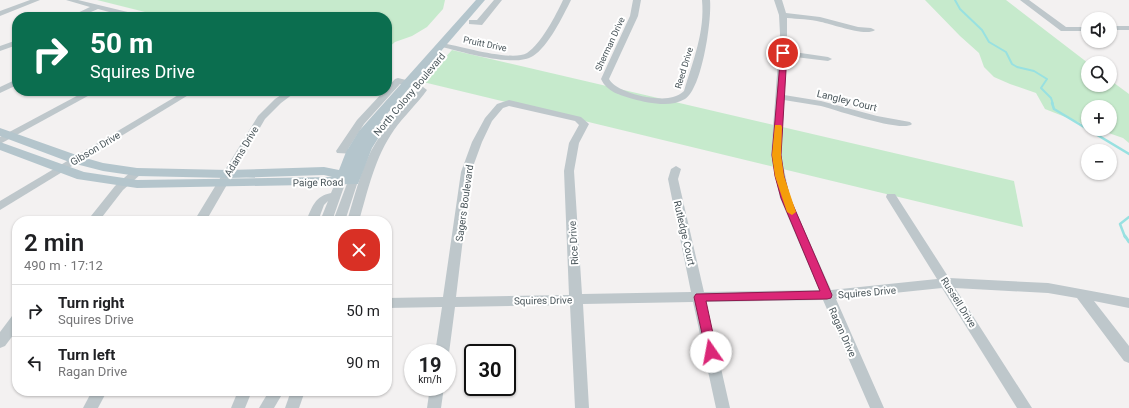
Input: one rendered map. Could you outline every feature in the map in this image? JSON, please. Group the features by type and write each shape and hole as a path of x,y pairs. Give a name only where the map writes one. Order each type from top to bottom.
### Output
{"main road":[{"name":"North Colony Boulevard","path":"446,46 481,0"},
{"name":"North Colony Boulevard","path":"346,179 350,156 373,121 410,85 446,46 472,22 490,0"},
{"name":"North Colony Boulevard","path":"346,179 362,157 372,138 410,85"},
{"name":"Paige Road","path":"4,136 77,160 103,167 137,172 225,179 346,179"},
{"name":"Paige Road","path":"0,146 82,176 124,183 153,185 324,171 346,179"},
{"path":"324,171 340,165 350,156"}],"street":[{"path":"0,14 36,0"},
{"path":"70,0 117,12"},
{"path":"472,22 479,23 498,0"},
{"name":"Pruitt Drive","path":"446,46 504,58 512,59 525,57 535,52 560,14 567,0"},
{"name":"Sherman Drive","path":"636,0 634,16 605,79 607,84 612,88 640,97"},
{"name":"Reed Drive","path":"640,97 666,102 683,98 688,92 705,32 707,19 706,0"},
{"name":"Ragan Drive","path":"778,0 783,15 784,34 776,155 780,176 786,198 877,408"},
{"path":"1024,0 1064,29 1081,29"},
{"path":"85,12 97,7"},
{"path":"783,15 820,19 858,29 871,30"},
{"path":"1117,28 1129,28"},
{"path":"0,49 12,44"},
{"path":"783,53 828,59"},
{"path":"0,90 12,84"},
{"path":"355,216 373,160 380,144 395,122 423,90 410,85"},
{"path":"4,136 84,96"},
{"name":"Gibson Drive","path":"0,206 182,96"},
{"name":"Adams Drive","path":"203,216 261,118 278,101 286,96"},
{"name":"Langley Court","path":"781,97 826,105 878,120 907,124"},
{"name":"Sagers Boulevard","path":"443,344 466,172 477,142 488,120 503,104 514,103 545,110"},
{"name":"Rice Drive","path":"545,110 578,119 584,124 574,143 571,154 570,171 582,408"},
{"name":"Rutledge Court","path":"676,169 673,179 700,297 723,408"},
{"path":"97,216 124,183 137,172"},
{"name":"North Colony Boulevard","path":"328,216 335,196 346,179"},
{"name":"North Colony Boulevard","path":"340,216 346,179"},
{"path":"314,216 321,199 327,196 335,196"},
{"name":"Russell Drive","path":"891,197 1025,408"},
{"name":"Squires Drive","path":"392,303 827,295 947,283 1048,288 1129,303"},
{"path":"1080,293 1129,357"},
{"path":"0,342 12,326"},
{"path":"90,408 97,396"},
{"path":"238,408 243,396"},
{"path":"265,408 266,396"},
{"path":"265,408 273,396"},
{"path":"292,408 296,396"},
{"path":"434,408 436,396"}],"green space":[{"path":"97,0 445,0 443,9 427,27 412,36 395,42 392,45 392,12 145,12"},
{"path":"925,0 1006,0 1081,58 1081,92 1117,92 1117,85 1129,94 1129,143 1123,138 1117,136 1117,100 1081,100 1081,123 1045,109 1036,93 994,77 984,67 979,53"},
{"path":"452,50 1014,181 1023,227 423,82"}],"waterway":[{"path":"955,0 960,9 982,30 989,42 1006,52 1012,64 1017,67 1034,71 1047,79 1041,88 1051,98 1053,104"},
{"path":"1052,103 1054,109 1129,154"},
{"path":"1125,237 1120,224 1129,217"},
{"path":"1125,236 1129,242"}],"slow traffic":[{"path":"778,127 776,155 786,198 792,212"}],"route":[{"path":"711,352 700,297 827,295 786,198 776,155 783,53"}]}
